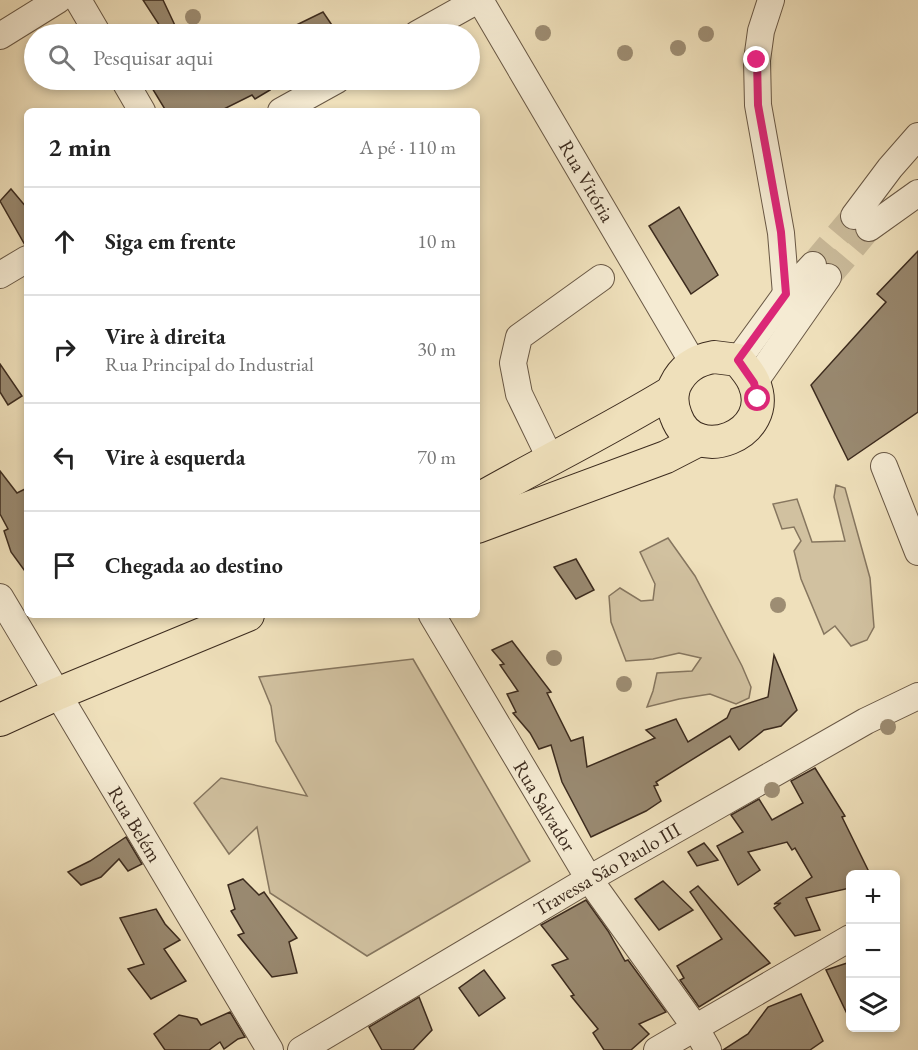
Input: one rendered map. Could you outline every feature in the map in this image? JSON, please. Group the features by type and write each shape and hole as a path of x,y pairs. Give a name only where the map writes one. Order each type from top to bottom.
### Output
{"main road":[{"path":"714,357 746,372 758,399 755,416 746,430 732,439 716,443 699,440 688,434 678,422 673,407 673,391 680,375 693,363 714,357"},
{"path":"480,498 550,458 615,426 673,391"},
{"path":"480,526 666,457 699,440"},
{"path":"0,720 241,618"}],"street":[{"path":"0,36 58,0"},
{"path":"78,0 92,24"},
{"path":"435,24 479,0"},
{"name":"Rua Vitória","path":"479,0 693,363"},
{"path":"771,0 761,32 757,60 758,105 781,232 786,294"},
{"path":"130,90 140,108"},
{"path":"286,108 319,90"},
{"path":"918,136 890,168 861,222 918,193"},
{"path":"890,168 918,185"},
{"path":"0,275 24,260"},
{"path":"820,271 746,372 786,294 820,271"},
{"path":"550,458 519,394 513,363 519,337 601,278"},
{"path":"884,466 918,552"},
{"name":"Rua Belém","path":"0,597 270,1050"},
{"name":"Rua Salvador","path":"434,618 589,879 695,1028 708,1050"},
{"name":"Travessa São Paulo III","path":"301,1050 589,879 866,721 918,696"},
{"path":"657,1050 846,940"}],"shaded area":[{"path":"836,485 845,488 870,578 874,627 867,640 851,646 835,626 824,634 801,579 794,551 801,541 794,527 782,529 773,504 797,499 812,542 845,541 834,497"},
{"path":"668,538 695,576 751,687 749,698 736,704 710,694 647,707 657,673 692,671 701,658 679,653 653,659 626,661 611,622 609,596 620,588 641,601 653,600 655,584 640,552"},
{"path":"413,659 530,861 367,956 270,893 257,827 229,854 194,803 221,778 307,796 276,741 271,706 259,677"}],"building":[{"path":"143,0 163,0 174,24 159,24"},
{"path":"323,12 331,24 298,24"},
{"path":"153,90 270,90 255,99 252,95 226,108 164,108"},
{"path":"11,189 24,204 24,243 0,201"},
{"path":"679,207 718,275 691,294 649,226"},
{"path":"918,251 918,412 848,460 811,385 886,302 877,294"},
{"path":"0,364 22,396 8,405 0,392"},
{"path":"0,471 17,493 24,490 24,570 11,552 4,531 8,529 0,514"},
{"path":"576,559 594,590 576,599 554,567"},
{"path":"512,641 551,692 547,693 571,741 583,737 587,767 655,738 646,730 676,719 688,742 727,718 731,709 768,697 774,655 797,710 781,726 764,730 739,750 730,736 656,782 658,785 654,786 661,801 646,811 591,837 562,782 551,745 539,749 530,733 513,713 516,712 507,694 518,691 500,665 504,664 492,650"},
{"path":"815,768 845,816 842,817 868,870 846,870 846,889 806,898 820,930 795,936 774,908 781,903 774,904 812,877 795,848 792,850 787,842 748,852 760,870 738,885 717,846 743,832 731,815 759,799 772,820 803,803 791,781"},
{"path":"126,837 142,864 128,871 119,859 101,877 81,885 68,872 90,861"},
{"path":"704,843 718,860 697,866 688,852"},
{"path":"243,879 259,895 264,892 297,938 289,942 297,973 272,977 238,935 244,933 231,911 235,909 228,885"},
{"path":"663,881 693,910 659,930 635,899"},
{"path":"698,886 770,963 699,1007 680,980 684,978 677,966 722,939 690,892"},
{"path":"586,900 608,931 625,961 628,960 666,1012 639,1024 649,1034 631,1050 604,1050 593,1033 598,1029 571,996 574,995 552,965 568,959 541,925"},
{"path":"156,909 165,924 180,940 164,949 186,981 151,999 128,969 144,964 120,918"},
{"path":"846,963 846,1012 826,970"},
{"path":"484,970 505,998 479,1016 459,988"},
{"path":"801,994 823,1041 810,1050 723,1050 748,1034 768,1007"},
{"path":"419,997 432,1030 413,1050 382,1050 369,1027"},
{"path":"230,1012 245,1037 224,1049 220,1042 209,1050 165,1050 154,1034 179,1015 197,1019 201,1025"}],"tunnel":[{"path":"813,265 854,216"},
{"path":"828,277 869,228"}],"route":[{"path":"757,60 758,105 781,232 786,294 738,360 754,383 758,399"}]}
